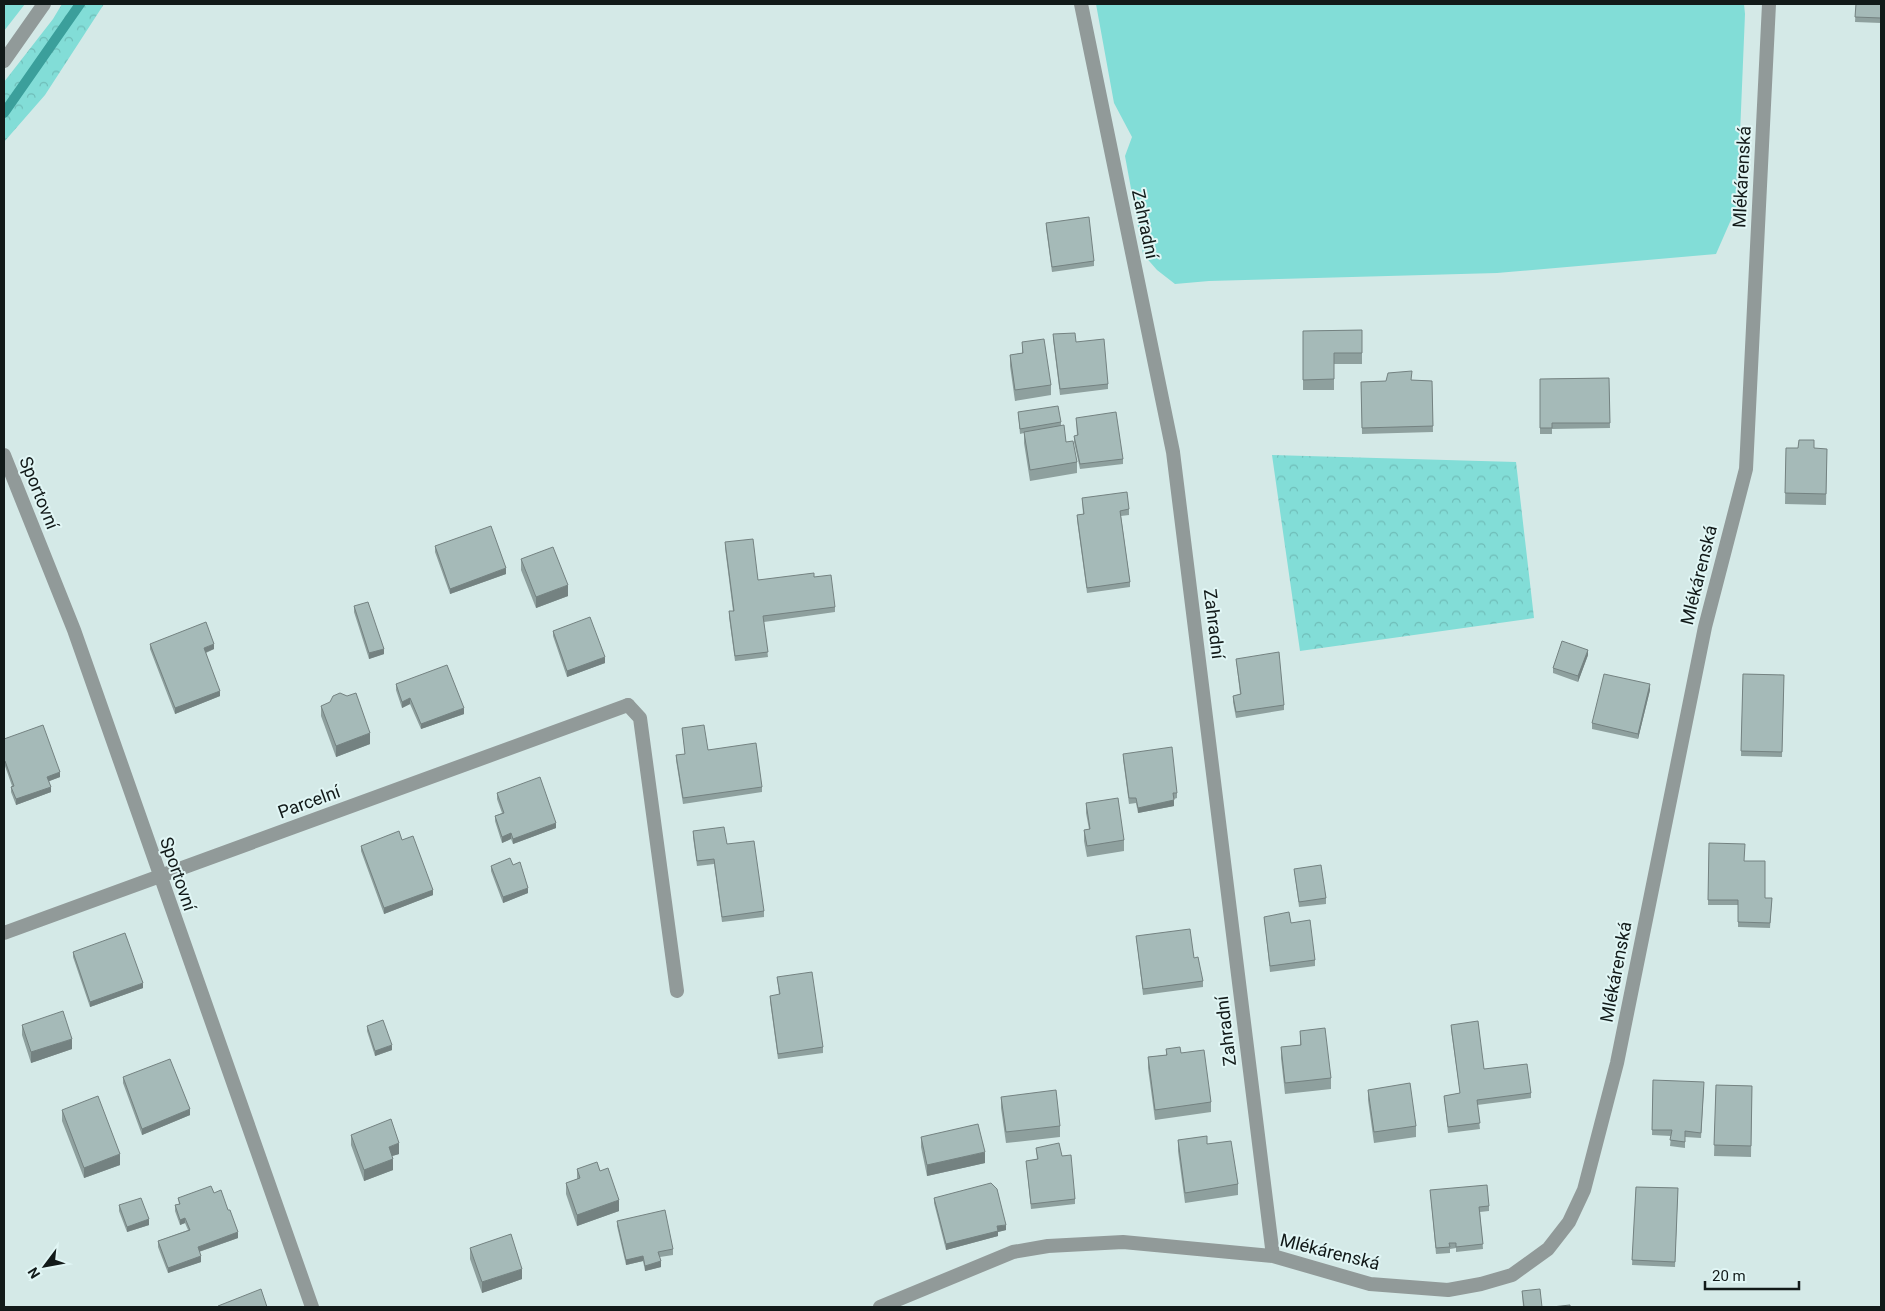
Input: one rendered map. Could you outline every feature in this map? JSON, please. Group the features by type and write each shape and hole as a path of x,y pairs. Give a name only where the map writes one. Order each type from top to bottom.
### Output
{"street":[{"path":"4,61 44,4"},
{"name":"Zahradní","path":"1081,4 1172,452 1273,1256"},
{"name":"Mlékárenská","path":"880,1307 1013,1252 1048,1246 1123,1242 1273,1256 1370,1284 1448,1290 1481,1284 1512,1275 1548,1248 1568,1222 1584,1190 1617,1063 1705,627 1746,469 1769,4"},
{"name":"Sportovní","path":"4,455 74,630 159,877 312,1307"},
{"name":"Parcelní","path":"4,933 628,705 640,718 677,991"}],"green space":[{"path":"4,4 25,4 4,31"},
{"path":"62,4 104,4 45,95 4,142 4,82 53,19"},
{"path":"1096,4 1744,4 1737,206 1716,254 1497,273 1209,281 1175,284 1157,270 1143,254 1125,156 1132,137 1114,103"},
{"path":"1272,455 1516,462 1534,618 1300,651"}],"building":[{"path":"1856,4 1881,4 1881,18 1855,17"},
{"path":"1089,217 1094,261 1052,267 1046,223"},
{"path":"1362,330 1362,353 1334,353 1334,379 1303,380 1303,331"},
{"path":"1075,333 1076,342 1104,339 1108,384 1060,389 1053,334"},
{"path":"1044,339 1051,385 1015,390 1010,355 1023,353 1022,342"},
{"path":"1412,371 1411,380 1432,381 1433,426 1362,428 1361,382 1386,381 1388,373"},
{"path":"1609,378 1610,423 1552,423 1552,428 1540,428 1540,379"},
{"path":"1058,406 1061,422 1020,429 1018,412"},
{"path":"1116,412 1123,459 1080,464 1074,436 1078,435 1076,418"},
{"path":"1064,425 1066,442 1073,441 1077,462 1030,470 1024,432"},
{"path":"1799,440 1814,440 1814,448 1827,449 1826,494 1785,493 1786,448 1798,448"},
{"path":"1127,492 1129,509 1120,511 1130,582 1087,588 1077,515 1084,514 1082,498"},
{"path":"491,526 506,568 450,589 435,546"},
{"path":"753,539 758,580 814,573 814,577 831,575 835,607 763,616 768,652 735,656 729,611 734,611 725,542"},
{"path":"553,547 568,585 536,597 521,559"},
{"path":"368,602 384,649 369,653 354,606"},
{"path":"590,617 605,657 567,671 553,631"},
{"path":"206,622 214,644 204,648 220,691 175,708 150,644"},
{"path":"1562,641 1588,650 1578,676 1553,668"},
{"path":"1279,652 1284,705 1236,712 1233,696 1241,694 1236,659"},
{"path":"447,665 464,708 421,724 410,698 402,702 396,684"},
{"path":"1604,674 1650,684 1638,734 1592,723"},
{"path":"1743,674 1784,675 1782,752 1741,751"},
{"path":"340,693 347,696 356,693 370,733 336,746 321,706 330,702 333,696"},
{"path":"43,725 60,772 47,777 51,787 16,799 11,787 14,786 4,762 4,739"},
{"path":"704,725 708,750 756,743 762,787 683,798 676,755 685,754 682,728"},
{"path":"1172,747 1177,793 1173,793 1174,800 1138,808 1136,798 1129,798 1123,754"},
{"path":"540,777 556,823 513,839 511,833 502,837 495,816 504,813 497,793"},
{"path":"1118,798 1124,840 1087,846 1084,830 1090,829 1086,803"},
{"path":"724,827 727,844 754,841 764,911 722,917 714,859 697,861 693,831"},
{"path":"399,831 402,840 413,836 433,890 384,908 361,846"},
{"path":"1709,843 1745,844 1744,861 1765,861 1765,898 1772,898 1770,923 1738,922 1738,900 1708,900"},
{"path":"510,858 513,865 520,862 528,888 503,897 491,866"},
{"path":"1321,865 1326,898 1299,902 1294,869"},
{"path":"1289,912 1291,923 1310,920 1315,960 1270,966 1264,917"},
{"path":"1190,929 1194,958 1198,957 1203,981 1143,989 1136,936"},
{"path":"125,933 143,983 90,1002 73,952"},
{"path":"812,972 823,1047 778,1054 770,996 780,994 777,977"},
{"path":"63,1011 72,1039 31,1052 22,1025"},
{"path":"383,1020 392,1045 375,1051 367,1026"},
{"path":"1478,1021 1484,1069 1527,1064 1531,1093 1477,1100 1480,1123 1448,1127 1444,1096 1460,1093 1451,1025"},
{"path":"1325,1028 1331,1078 1285,1083 1281,1047 1301,1045 1300,1031"},
{"path":"1180,1047 1181,1053 1204,1050 1211,1102 1155,1110 1148,1057 1167,1055 1166,1049"},
{"path":"170,1059 190,1109 142,1129 123,1077"},
{"path":"1653,1080 1704,1082 1701,1133 1685,1131 1685,1142 1670,1140 1672,1130 1652,1130"},
{"path":"1410,1083 1416,1126 1374,1132 1368,1090"},
{"path":"1716,1085 1752,1086 1751,1146 1714,1145"},
{"path":"1056,1090 1060,1126 1006,1132 1001,1097"},
{"path":"98,1096 120,1154 84,1168 62,1110"},
{"path":"391,1119 399,1143 389,1147 393,1159 364,1170 351,1135"},
{"path":"978,1124 985,1152 927,1165 921,1137"},
{"path":"1207,1136 1207,1144 1231,1141 1238,1184 1185,1193 1178,1140"},
{"path":"1059,1143 1062,1156 1071,1155 1075,1199 1031,1204 1026,1161 1038,1159 1036,1148"},
{"path":"597,1162 600,1171 608,1168 619,1200 577,1215 566,1183 580,1178 577,1169"},
{"path":"991,1183 997,1189 1006,1225 997,1226 998,1231 946,1244 934,1198"},
{"path":"1487,1185 1489,1206 1479,1207 1483,1244 1456,1247 1456,1243 1449,1243 1450,1247 1436,1248 1430,1190"},
{"path":"211,1186 214,1193 221,1190 238,1232 198,1247 201,1256 168,1268 158,1241 190,1230 185,1218 180,1220 175,1205 180,1204 178,1198"},
{"path":"1636,1187 1678,1188 1675,1262 1632,1260"},
{"path":"141,1198 149,1219 127,1227 119,1205"},
{"path":"665,1210 673,1249 658,1252 661,1261 645,1266 643,1256 626,1260 617,1221"},
{"path":"511,1234 522,1269 482,1282 470,1248"},
{"path":"261,1289 267,1307 218,1307 218,1306"},
{"path":"1540,1289 1542,1307 1524,1307 1522,1291"},
{"path":"1570,1305 1570,1307 1552,1307"}],"waterway":[{"path":"4,113 80,4"}]}
